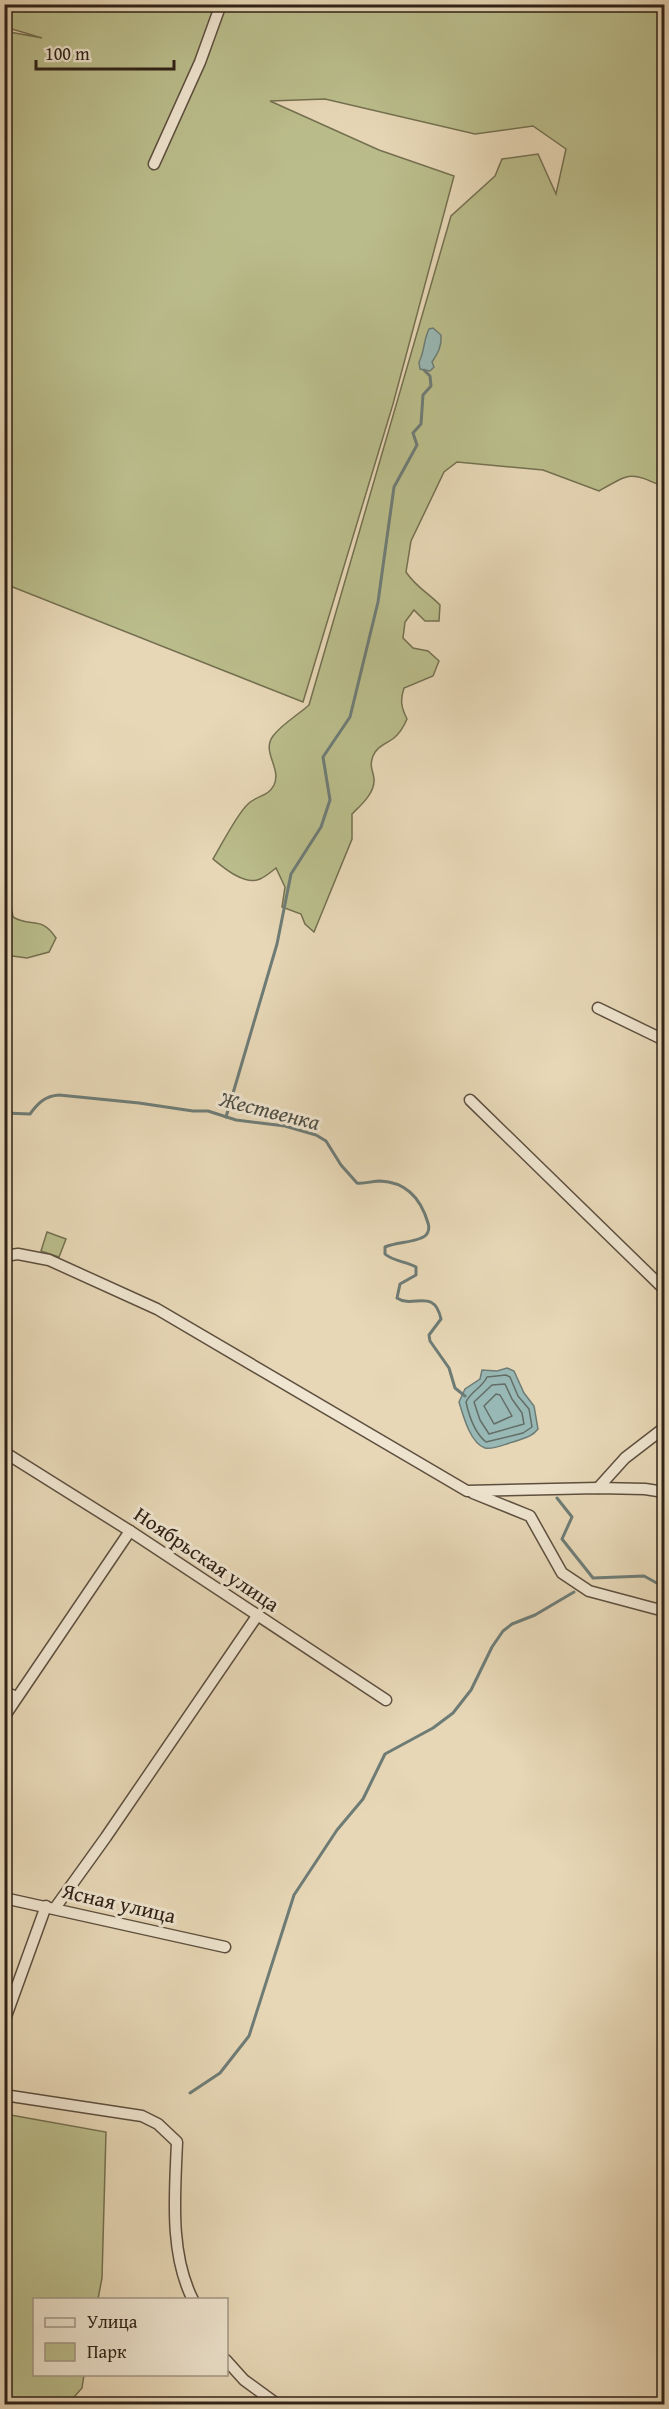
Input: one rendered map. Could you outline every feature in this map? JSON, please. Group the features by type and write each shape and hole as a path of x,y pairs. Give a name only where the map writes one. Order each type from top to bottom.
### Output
{"street":[{"path":"154,164 200,62 221,4"},
{"path":"598,1008 664,1040"},
{"path":"470,1100 664,1289"},
{"path":"4,1256 18,1254 49,1260 157,1309 467,1491 530,1516 562,1572 589,1591 664,1611"},
{"path":"598,1488 625,1458 664,1428"},
{"name":"Ноябрьская улица","path":"4,1452 130,1530 386,1700"},
{"path":"467,1491 598,1488 645,1489 664,1492"},
{"path":"4,1717 130,1530"},
{"path":"4,2022 50,1907 106,1838 257,1616"},
{"path":"4,1692 17,1697"},
{"name":"Ясная улица","path":"4,1898 225,1947"},
{"path":"4,2095 142,2116 158,2124 177,2142 177,2245 186,2286 192,2298"},
{"path":"228,2362 244,2380 277,2404"}],"green space":[{"path":"5,4 664,5 664,487 631,476 618,480 599,491 543,470 457,462 444,472 411,541 406,572 440,605 439,621 425,621 414,610 405,622 403,638 413,648 428,651 439,661 433,676 404,688 402,704 407,719 398,734 379,747 373,756 371,763 374,784 367,798 352,814 352,839 314,932 305,924 301,914 282,907 285,887 276,868 266,876 254,881 235,875 213,859 244,809 251,801 269,792 274,785 276,772 269,748 273,736 309,705 451,216 495,176 502,159 538,154 556,194 566,149 533,126 475,134 325,99 270,101 379,150 454,176 393,404 303,702 5,584 4,31 42,38 5,27"},
{"path":"5,897 11,906 13,917 25,922 41,924 51,931 56,938 49,952 27,958 5,955"},
{"path":"47,1232 66,1239 59,1257 41,1251"},
{"path":"5,2114 106,2132 102,2278 98,2298 33,2298 33,2376 84,2376 82,2388 68,2404 5,2404"}],"water":[{"path":"433,328 441,335 441,339 432,362 434,367 430,371 420,369 419,362 427,333"},
{"path":"507,1368 514,1371 524,1393 534,1406 538,1429 527,1437 495,1448 485,1448 471,1435 459,1402 465,1389 480,1379 482,1370 497,1371"}],"waterway":[{"path":"226,1117 277,944 291,874 321,827 330,800 323,757 350,717 378,602 394,487 417,445 413,433 421,424 423,395 431,386 430,376 424,370"},
{"name":"Жественка","path":"4,1113 30,1114 42,1101 59,1095 208,1111 236,1120 285,1126 316,1135 326,1141 341,1165 357,1183 380,1181 405,1188 417,1199 429,1228 423,1237 385,1247 385,1254 389,1257 416,1267 416,1275 400,1284 397,1298 403,1301 428,1301 438,1309 441,1319 429,1335 430,1341 449,1368 455,1388 465,1396"},
{"name":"Жественка","path":"557,1498 572,1517 562,1539 593,1578 644,1576 664,1587"},
{"path":"190,2093 220,2073 249,2036 294,1895 337,1830 363,1799 385,1754 433,1728 453,1713 471,1690 492,1647 503,1631 512,1624 535,1615 574,1592"}]}
